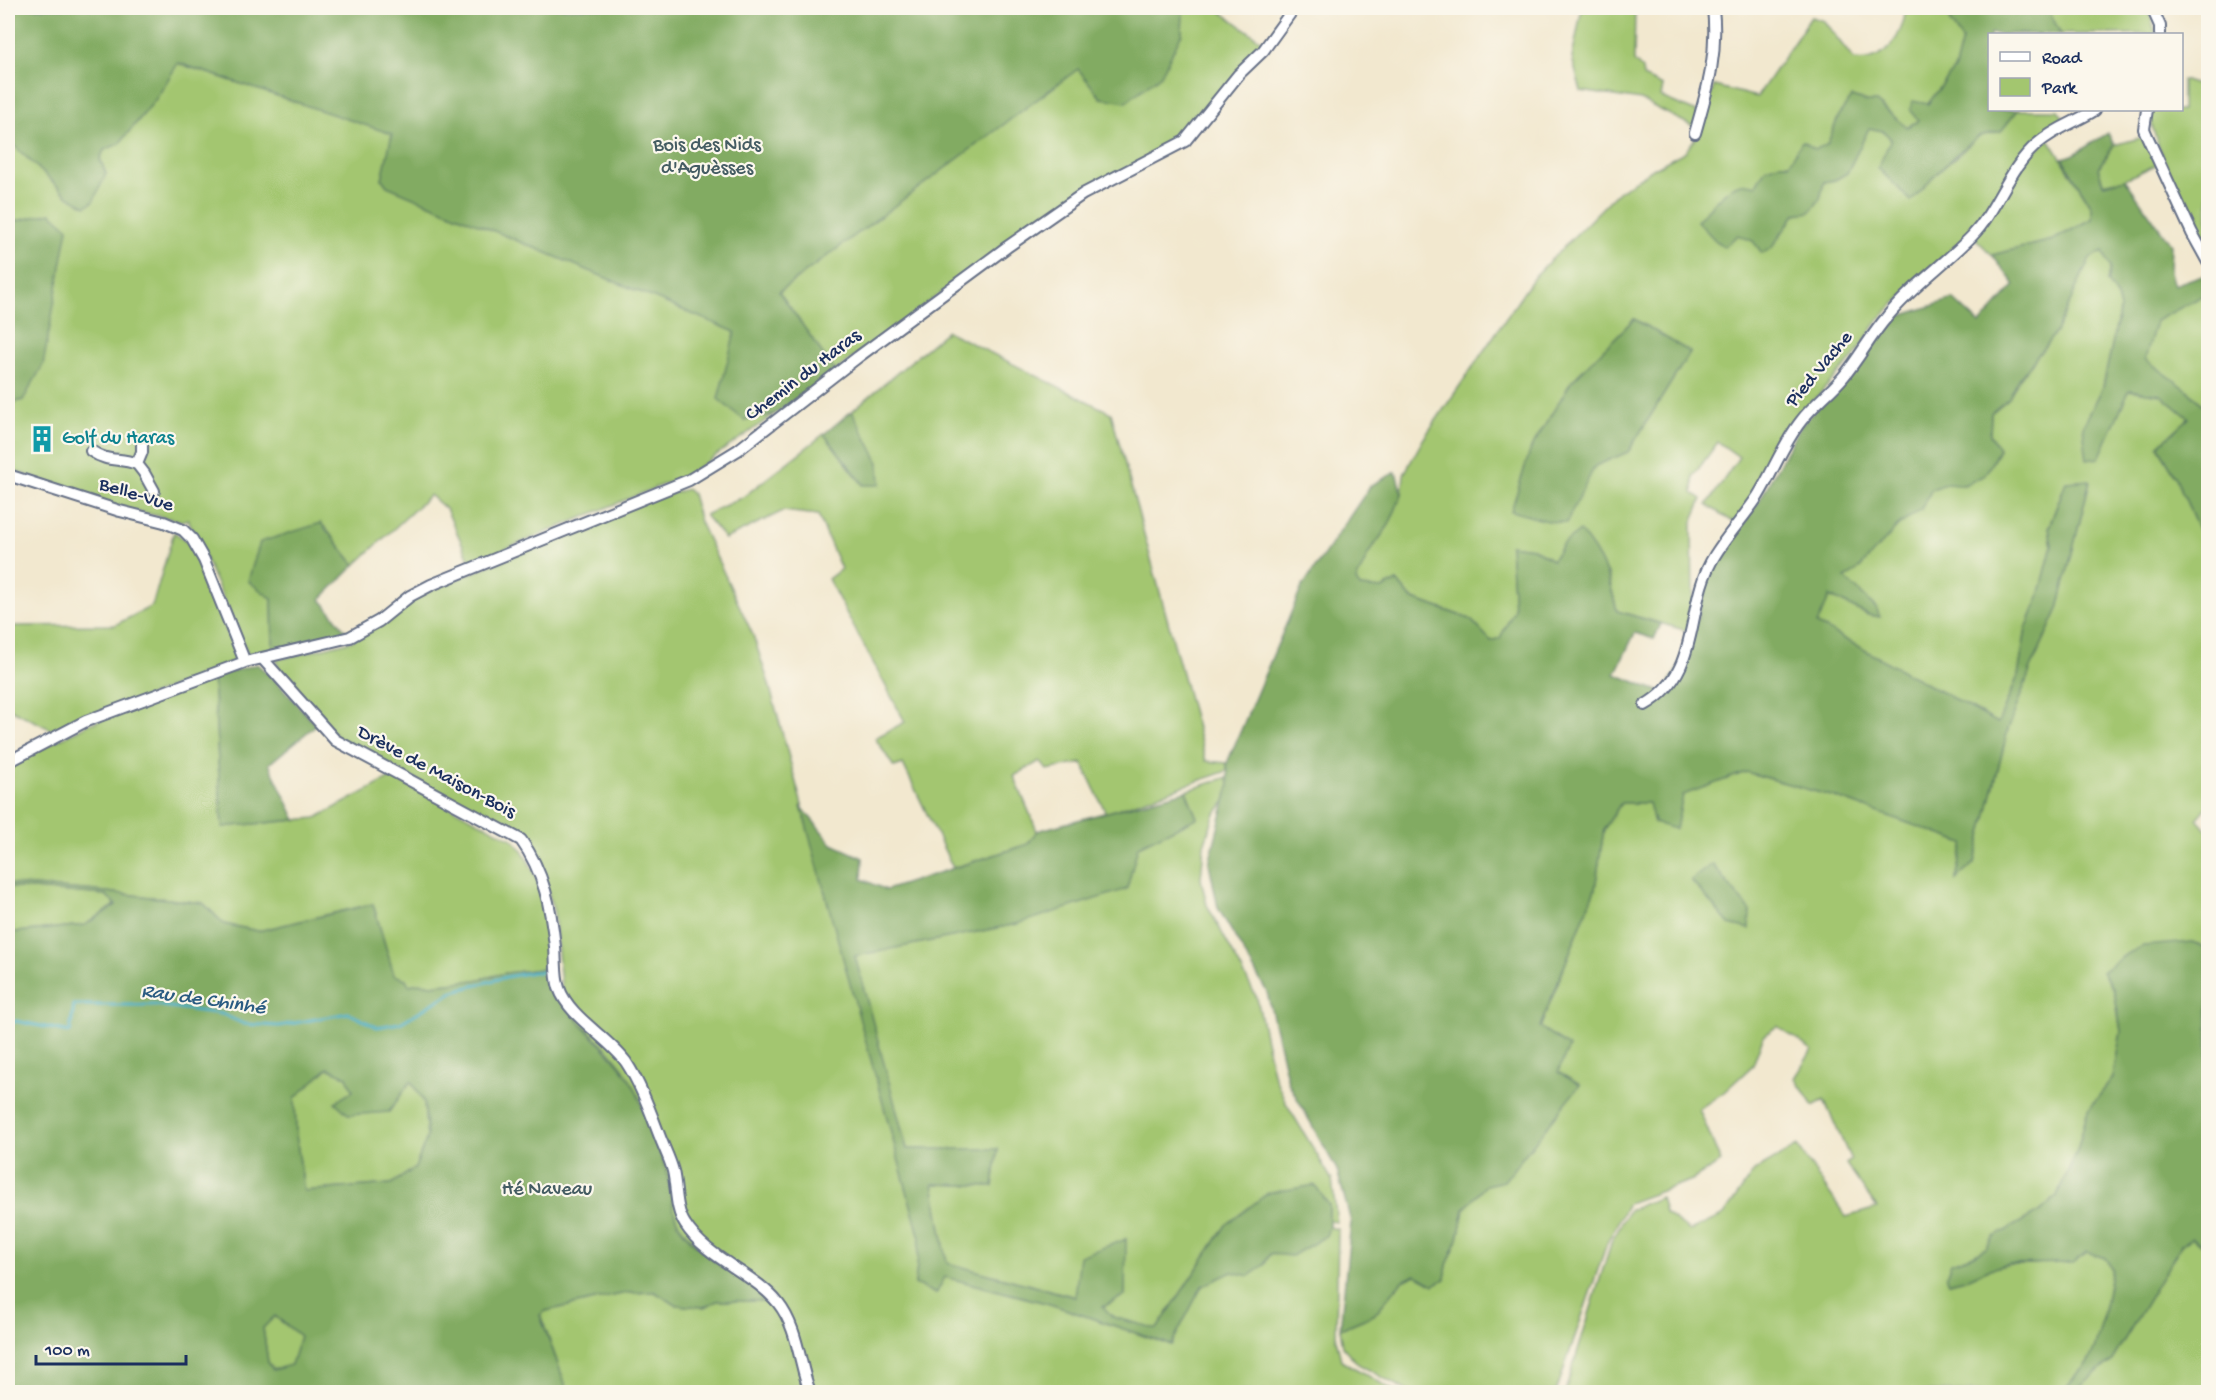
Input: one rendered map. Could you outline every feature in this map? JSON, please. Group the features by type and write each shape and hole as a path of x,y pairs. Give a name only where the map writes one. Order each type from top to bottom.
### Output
{"street":[{"name":"Chemin du Haras","path":"262,658 350,638 379,621 410,596 431,585 689,480 738,450 868,350 1083,194 1185,141 1239,75 1263,51 1294,8"},
{"path":"1695,133 1713,70 1715,27 1713,8"},
{"path":"2152,8 2160,26 2160,33"},
{"name":"Pied Vache","path":"1645,705 1665,691 1677,675 1690,641 1697,600 1710,564 1758,495 1773,464 1801,421 1847,373 1887,317 1911,290 1980,228 2011,177 2036,145 2059,128 2094,111"},
{"path":"2147,111 2144,129 2146,136 2208,262"},
{"path":"137,464 142,452 142,440"},
{"path":"91,451 111,460 137,464 154,491"},
{"name":"Belle-Vue","path":"8,475 120,511 164,522 183,530 192,539 204,560 245,662"},
{"path":"8,762 86,721 245,662 262,658"},
{"name":"Drève de Maison-Bois","path":"262,658 335,740 521,840 532,855 540,873 551,909 559,988 572,1008 613,1047 635,1077 673,1171 680,1215 685,1224 703,1246 766,1291 785,1313 794,1333 810,1392"}],"green space":[{"name":"Bois des Nids d'Aguèsses","path":"8,8 1183,8 1182,33 1161,75 1126,102 1101,98 1078,69 779,292 835,371 775,414 744,420 718,399 735,332 387,186 382,179 392,134 178,63 156,99 119,144 104,150 100,159 106,174 93,202 86,206 69,197 8,140"},
{"path":"1183,8 1216,8 1263,42 1182,141 1076,194 835,371 779,292 1079,68 1101,98 1182,34"},
{"path":"1582,8 1635,8 1634,61 1642,69 1643,77 1663,86 1661,97 1699,113 1694,127 1641,100 1581,91 1572,58"},
{"path":"1906,8 1949,8 1950,22 1962,40 1955,68 1918,121 1907,127 1876,102 1840,113 1827,145 1797,160 1778,164 1738,235 1753,241 1783,230 1795,214 1810,212 1820,199 1824,182 1835,180 1847,173 1869,128 1883,131 1934,176 1979,136 2001,131 2017,111 2059,111 2066,121 2039,139 1980,222 1878,320 1854,357 1798,417 1736,524 1707,505 1739,457 1718,442 1693,476 1693,493 1702,499 1692,522 1693,610 1688,631 1617,611 1608,574 1563,544 1552,560 1533,548 1510,545 1514,610 1500,638 1491,641 1470,619 1411,598 1397,581 1382,589 1360,587 1355,581 1369,553 1389,525 1402,494 1404,474 1424,438 1535,276 1618,192 1686,151 1699,133 1714,86 1757,97 1811,17 1824,21 1854,60 1865,60 1884,52 1891,46 1901,28","holes":["1634,319 1690,352 1628,452 1595,466 1531,448 1571,383"]},
{"path":"1949,8 2047,8 2060,33 1988,33 1988,111 2017,111 2001,131 1979,136 1953,157 1911,201 1878,168 1891,139 1883,131 1869,128 1847,173 1835,180 1824,182 1820,199 1810,212 1795,214 1771,249 1762,253 1753,241 1738,235 1724,247 1697,221 1716,200 1731,188 1747,183 1756,185 1766,168 1778,164 1789,164 1802,141 1815,149 1827,145 1840,113 1852,97 1867,102 1876,102 1907,127 1918,121 1910,109 1913,101 1928,104 1955,68 1962,40 1950,22"},
{"path":"2047,8 2145,8 2150,15 2156,33 2060,33"},
{"path":"177,63 393,134 382,179 387,186 736,332 719,399 744,420 775,414 689,474 471,563 446,509 430,495 355,565 321,523 272,599 273,650 248,655 188,519 182,521 120,508 8,469 8,404 23,400 51,213 8,223 8,140 69,197 106,174 100,159 104,150 119,144 156,99"},
{"path":"2183,80 2203,87 2208,95 2208,248 2163,158 2151,122 2151,111 2183,111"},
{"path":"2108,133 2114,145 2098,168 2103,184 2125,179 2171,245 2170,273 2174,285 2208,273 2208,293 2156,321 2145,359 2189,391 2208,410 2208,551 2173,471 2158,446 2189,418 2161,395 2129,390 2099,458 2087,460 2083,427 2103,387 2120,308 2117,297 2107,282 2110,267 2103,251 2090,258 2056,332 2019,379 2009,398 1991,413 1990,435 1999,449 1985,475 1964,485 1945,484 1932,489 1921,509 1898,526 1856,572 1845,578 1876,608 1880,617 1868,615 1830,596 1817,624 1998,723 2018,676 2026,629 2039,597 2052,546 2049,527 2066,482 2090,480 2058,609 2031,668 2008,729 1975,862 1956,880 1964,843 1835,797 1746,772 1683,795 1676,829 1654,823 1649,803 1621,803 1604,829 1595,889 1540,1027 1569,1047 1558,1072 1580,1085 1504,1181 1486,1185 1464,1209 1458,1239 1447,1265 1445,1279 1434,1285 1416,1275 1402,1281 1374,1315 1340,1329 1351,1222 1337,1170 1288,1082 1267,992 1218,908 1209,863 1229,786 1227,763 1302,587 1371,485 1396,472 1402,494 1389,525 1369,553 1356,581 1360,587 1382,589 1397,581 1411,598 1470,619 1491,641 1500,638 1514,610 1510,545 1533,548 1552,560 1563,544 1580,531 1604,568 1617,611 1661,624 1654,639 1635,633 1615,674 1663,693 1688,649 1714,561 1758,503 1799,428 1846,382 1894,318 1953,299 1980,324 2015,285 1992,255 2053,240 2092,219 2092,207 2062,158 2073,155"},
{"path":"2144,137 2158,164 2125,179 2104,185 2098,168 2114,145"},
{"path":"2049,139 2092,207 2092,219 2053,240 1992,255 1975,238 2017,172 2026,160"},
{"path":"51,213 68,228 43,365 23,400 8,404 8,223"},
{"path":"2103,251 2110,267 2107,282 2117,297 2120,308 2103,387 2083,427 2099,457 2129,390 2161,395 2189,418 2158,447 2173,471 2208,551 2208,806 2197,819 2208,832 2208,950 2193,942 2125,955 2103,972 2114,990 2121,1031 2113,1078 2088,1110 2077,1151 2057,1196 2042,1210 1994,1237 1986,1248 1972,1256 1951,1263 1946,1276 1949,1283 2010,1264 2035,1264 2087,1252 2105,1258 2112,1269 2100,1328 2089,1360 2064,1392 1565,1392 1612,1240 1629,1210 1661,1197 1665,1213 1690,1231 1724,1215 1754,1171 1797,1146 1846,1217 1877,1208 1846,1164 1851,1160 1824,1100 1813,1106 1795,1078 1812,1050 1777,1026 1763,1037 1753,1065 1724,1092 1699,1109 1721,1162 1692,1180 1628,1203 1607,1243 1556,1392 1409,1392 1358,1364 1343,1347 1340,1329 1374,1315 1402,1281 1416,1275 1445,1279 1447,1265 1458,1239 1464,1209 1486,1185 1558,1072 1557,1038 1540,1028 1595,889 1604,829 1621,803 1649,803 1682,795 1746,772 1835,797 1964,843 1956,879 1975,862 2008,729 2031,668 2058,609 2090,481 2066,482 2049,526 2052,546 2039,597 2026,629 2018,676 1998,723 1817,624 1829,596 1868,615 1876,608 1844,578 1898,526 1921,509 1932,489 1945,484 1964,485 1985,475 1999,450 1990,435 1991,413 2009,398 2019,379 2056,332 2090,258"},
{"path":"2208,293 2208,410 2189,391 2145,359 2156,320"},
{"path":"1634,319 1690,352 1628,452 1595,466 1566,523 1547,521 1511,511 1531,448 1571,382"},
{"path":"947,331 1111,413 1206,761 1227,763 1227,771 1106,813 1082,763 1047,770 1040,761 1014,776 1037,831 1028,844 953,868 903,764 894,767 875,738 905,722 828,579 841,569 818,515 783,511 725,539 705,515 743,497 824,434 863,485 879,463 852,411"},
{"path":"852,411 879,463 880,485 864,485 824,434"},
{"path":"687,489 692,494 700,522 753,635 769,684 920,1238 915,1284 936,1294 945,1277 1050,1304 1171,1345 1202,1286 1232,1272 1264,1265 1270,1254 1325,1236 1329,1227 1338,1229 1336,1339 1341,1360 1396,1392 814,1392 784,1319 808,1392 568,1392 540,1314 546,1311 626,1293 655,1292 676,1305 704,1307 717,1301 771,1301 713,1260 683,1230 674,1216 669,1183 661,1154 634,1087 610,1052 563,1004 554,913 539,860 522,836 338,738 282,674 276,660 352,641 413,599 435,588 649,500"},
{"path":"321,523 355,565 321,599 348,634 273,650 272,599 248,581 260,542"},
{"path":"174,532 187,541 199,561 238,660 58,733 8,708 8,626 115,625 152,606"},
{"path":"257,664 275,680 316,725 269,764 296,820 222,827 213,677"},
{"path":"213,677 222,827 316,818 392,777 512,839 522,851 538,882 543,899 549,935 550,968 506,973 476,980 408,985 406,979 394,976 373,904 258,931 224,924 203,903 8,884 8,766 87,725"},
{"path":"1228,777 1229,786 1225,801 1214,816 1204,845 1201,879 1207,905 1257,998 1273,1073 1286,1103 1332,1180 1337,1222 1329,1221 1329,1205 1226,1225 1157,1329 1113,1317 1102,1307 1125,1295 1125,1239 1076,1297 947,1263 933,1184 993,1186 998,1150 907,1149 854,956 1017,924 1138,846 1197,818 1186,791"},
{"path":"1186,791 1197,818 1138,846 1127,889 1017,924 855,956 907,1149 998,1149 993,1186 933,1184 947,1263 1075,1297 1080,1256 1126,1239 1125,1295 1103,1307 1113,1317 1157,1329 1226,1225 1268,1193 1315,1185 1329,1205 1329,1227 1326,1236 1292,1256 1270,1254 1264,1265 1249,1276 1232,1272 1202,1286 1171,1345 1050,1304 945,1277 936,1294 915,1284 920,1238 801,806 832,844 863,858 862,879 886,890 1028,844 1037,831"},
{"path":"1712,864 1750,911 1749,929 1729,924 1691,880"},
{"name":"Hé Naveau","path":"8,884 97,891 203,903 224,924 258,931 373,904 394,975 406,979 409,985 476,980 506,973 550,968 555,986 574,1016 612,1056 635,1089 660,1151 679,1226 703,1252 772,1301 717,1301 704,1307 676,1305 655,1292 626,1293 546,1311 540,1315 568,1392 471,1392 423,1387 384,1392 8,1392 8,933 85,925 116,905 106,895 8,887","holes":["328,1068 347,1077 353,1091 335,1102 349,1115 389,1112 411,1081 424,1102 427,1137 415,1168 391,1184 304,1191 296,1135 295,1098","275,1316 300,1336 291,1365 273,1370 268,1362 263,1328"]},
{"path":"8,887 106,895 116,905 85,925 8,933"},
{"path":"2193,942 2208,950 2208,1248 2191,1238 2181,1245 2111,1362 2081,1385 2078,1392 2064,1392 2089,1360 2097,1340 2112,1269 2105,1258 2087,1252 2072,1263 2010,1264 1949,1283 1946,1276 1951,1263 1972,1256 1986,1248 1994,1237 2042,1210 2057,1196 2077,1151 2088,1110 2113,1078 2121,1031 2114,990 2102,972 2125,955 2143,946"},
{"path":"327,1067 347,1077 353,1091 410,1080 424,1102 427,1138 415,1168 391,1184 304,1191 296,1135 295,1098"},
{"path":"2191,1238 2208,1248 2208,1392 2078,1392 2081,1385 2111,1362 2181,1245"},
{"path":"274,1316 300,1336 291,1365 274,1370 268,1362 263,1328"},
{"path":"423,1387 469,1392 384,1392"}],"waterway":[{"name":"Rau de Chinhé","path":"8,1025 16,1021 70,1032 74,1005 155,1005 222,1014 244,1024 279,1026 348,1013 377,1027 400,1023 454,991 506,977 548,972"}],"place":[{"name":"Golf du Haras","path":"42,439"}]}
